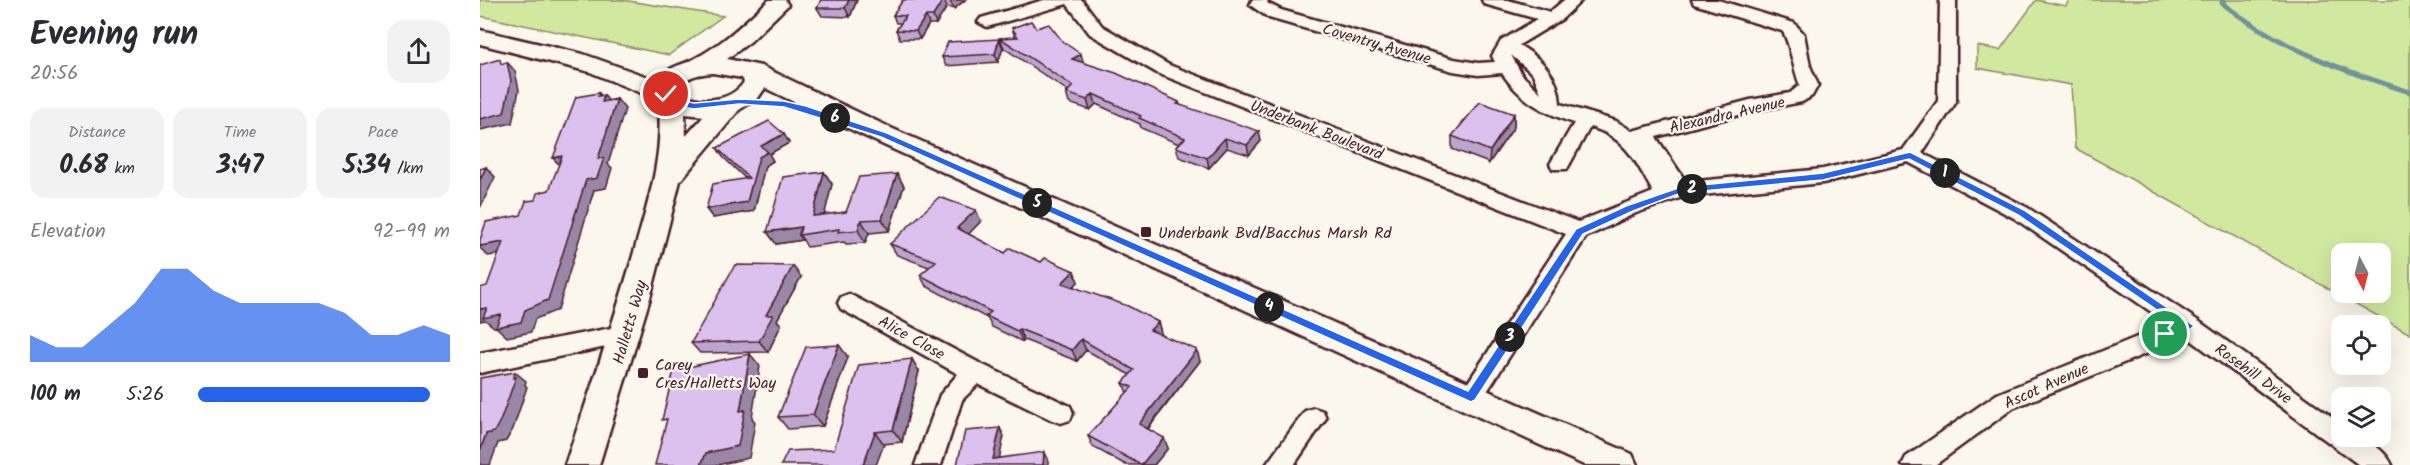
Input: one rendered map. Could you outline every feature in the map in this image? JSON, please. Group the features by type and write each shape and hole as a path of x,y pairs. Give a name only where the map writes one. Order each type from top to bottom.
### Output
{"main road":[{"path":"668,96 671,80 698,66 738,40 778,3"},
{"path":"753,74 778,3"},
{"path":"480,37 561,56 641,81 668,96 694,106 735,103 803,108 884,135"},
{"path":"561,56 645,65 728,65 753,74 1620,465"},
{"name":"Halletts Way","path":"668,177 698,139 753,89 753,74"},
{"name":"Halletts Way","path":"582,465 627,334 668,177 674,115 668,96"}],"street":[{"path":"987,22 1062,0"},
{"name":"Underbank Boulevard","path":"1072,0 1096,30 1163,69 1579,231"},
{"name":"Coventry Avenue","path":"1260,0 1258,5 1262,9 1275,14 1453,65 1478,69 1506,67"},
{"path":"1490,0 1552,18"},
{"name":"Alexandra Avenue","path":"1637,136 1750,106 1795,98 1805,92 1809,85 1801,66 1795,34 1788,27 1738,4 1700,0"},
{"path":"1471,397 1579,231 1673,192 1823,176 1910,155 1947,102 1948,0"},
{"path":"1577,1 1507,45 1501,56 1506,67 1529,95 1551,108 1637,136 1673,192"},
{"path":"1507,45 1531,60 1548,82 1552,91 1551,108"},
{"path":"1560,164 1585,120"},
{"name":"Rosehill Drive","path":"1910,155 2021,213 2189,326 2379,465"},
{"name":"Alice Close","path":"849,303 975,372 1061,413"},
{"name":"Ascot Avenue","path":"1915,465 2005,401 2189,326"},
{"path":"480,363 627,334"},
{"path":"928,465 952,395 975,372"},
{"path":"1279,465 1314,418"}],"green space":[{"path":"480,0 622,0 723,16 669,55 480,16"},
{"path":"2036,0 2066,6 2069,0 2410,0 2410,334 2391,323 2391,315 2376,315 2354,303 2391,303 2391,243 2331,243 2331,290 2075,148 2071,85 1977,68 1977,46 2000,50"}],"building":[{"path":"821,0 849,0 845,8 817,8"},
{"path":"903,0 943,0 933,16 926,16 916,31 896,30 906,16 893,15"},
{"path":"1031,21 1036,28 1049,24 1063,42 1081,54 1072,59 1116,73 1179,102 1177,104 1259,131 1247,145 1225,138 1207,158 1176,147 1185,138 1139,118 1141,116 1093,94 1087,100 1066,93 1073,86 1000,38 1018,37 1012,28"},
{"path":"999,39 995,54 942,57 948,42"},
{"path":"500,59 501,64 507,62 511,81 504,113 480,119 480,65"},
{"path":"599,93 598,96 604,95 602,102 617,99 598,159 604,158 597,178 586,180 548,300 525,310 521,322 496,327 501,314 483,318 487,308 480,309 480,288 487,286 503,242 480,246 486,222 521,215 526,201 535,200 537,193 549,190 562,156 553,158 576,97"},
{"path":"1480,102 1514,114 1490,151 1452,136"},
{"path":"769,121 784,134 761,146 768,152 759,157 747,202 706,209 713,184 749,178 717,148"},
{"path":"486,167 480,180 480,169"},
{"path":"824,172 813,216 846,212 859,177 897,174 882,219 861,220 858,230 838,232 839,229 799,235 801,227 767,232 783,177"},
{"path":"939,197 976,210 957,228 1005,253 1010,248 1041,262 1045,258 1074,271 1062,283 1128,306 1158,322 1150,330 1197,350 1139,424 1164,438 1141,465 1088,436 1132,387 1123,383 1134,370 1081,339 1072,350 1019,329 1017,331 986,316 991,312 920,275 936,261 890,244"},
{"path":"735,265 793,266 766,315 773,315 759,341 691,343"},
{"path":"839,345 813,415 778,417 806,347"},
{"path":"750,354 740,411 745,410 738,446 706,453 701,465 655,465 667,419 662,420 674,370"},
{"path":"912,359 893,430 875,432 863,465 781,465 788,451 834,449 859,365"},
{"path":"515,372 513,378 516,377 501,419 494,432 486,434 480,451 480,378"},
{"path":"1000,428 993,459 1044,452 1043,465 957,465 965,431"}],"waterway":[{"path":"2224,0 2222,3 2243,19 2288,45 2336,66 2410,92"}],"place":[{"name":"Underbank Bvd/Bacchus Marsh Rd","path":"1146,232"},
{"name":"Carey Cres/Halletts Way","path":"643,373"}],"route":[{"path":"666,94 680,104 694,106 730,104 739,101 784,104 803,108 884,135 1471,397 1579,231 1629,208 1681,190 1823,176 1910,155 2021,213 2189,326 2165,334"}]}
